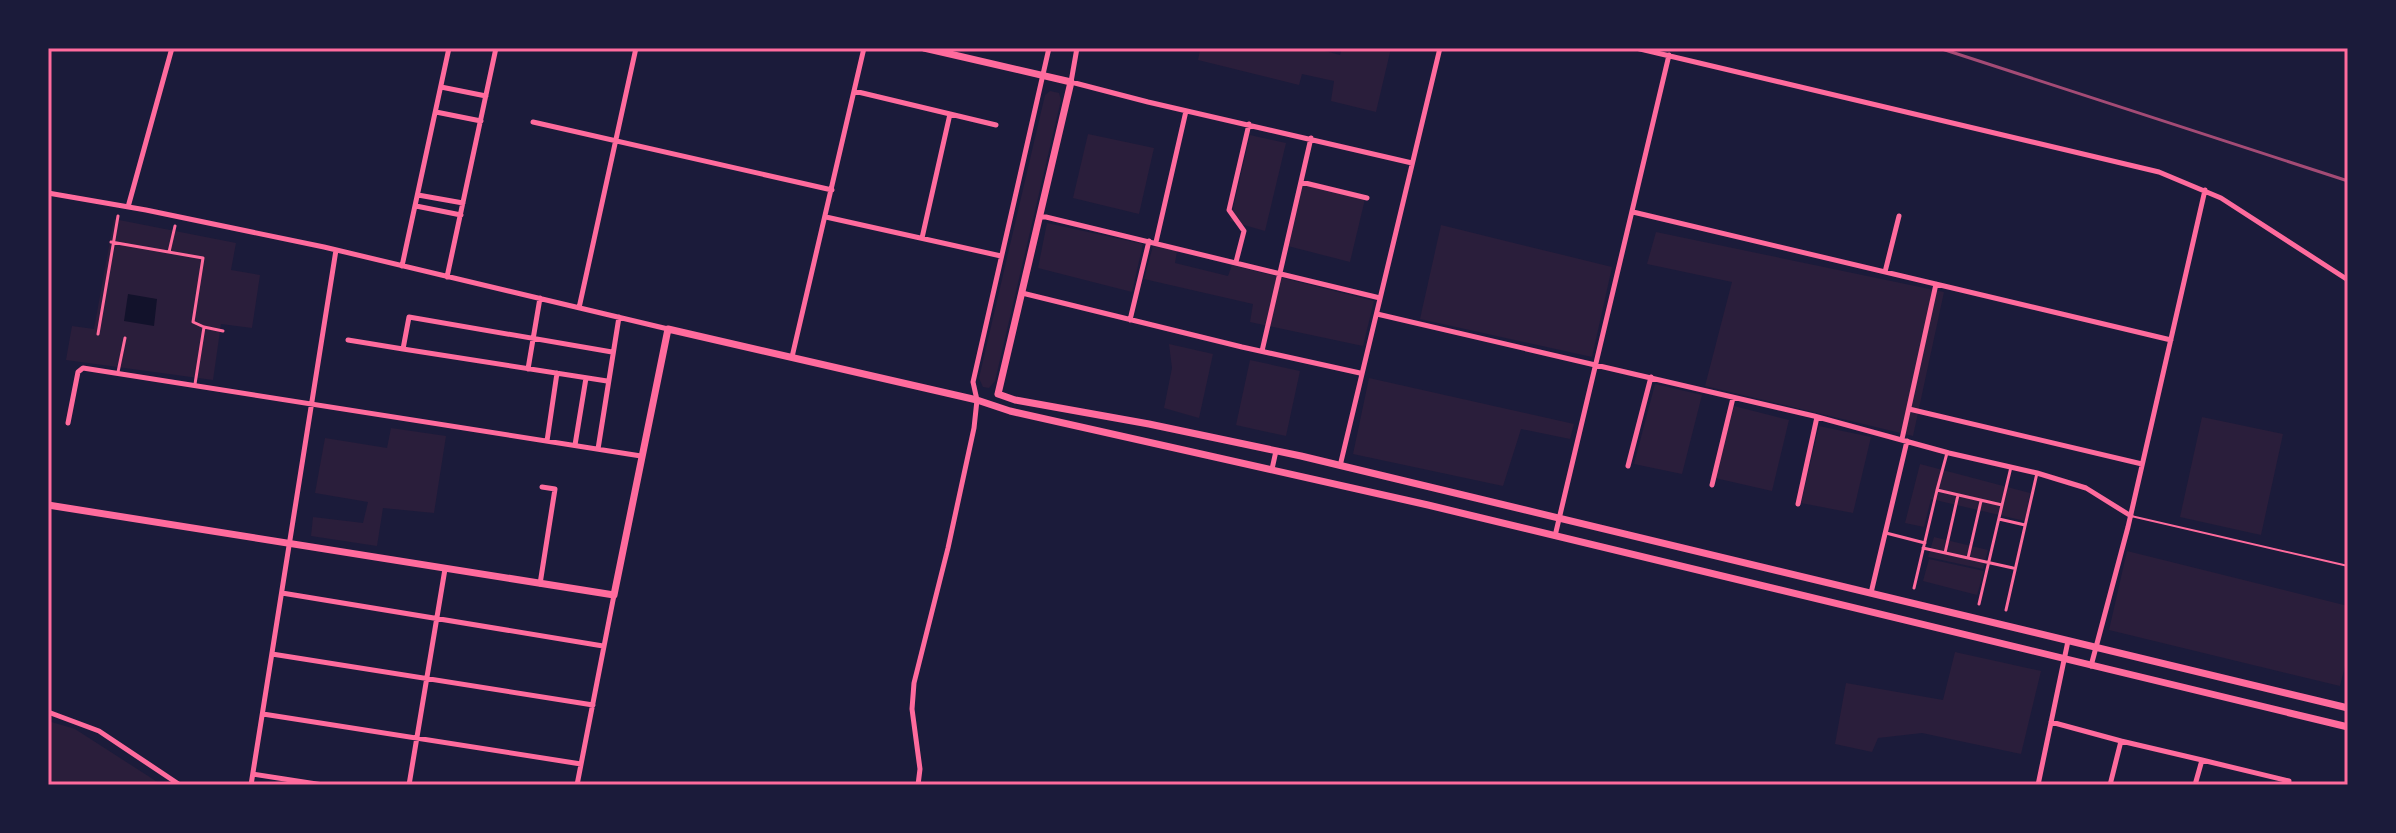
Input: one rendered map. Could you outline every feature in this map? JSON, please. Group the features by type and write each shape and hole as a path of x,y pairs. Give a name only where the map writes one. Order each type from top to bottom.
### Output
{"main road":[{"path":"924,48 1071,82 998,394"},
{"path":"48,505 614,595 668,329 1555,536 2348,727"},
{"path":"977,400 998,394 1015,400 1276,451 2348,708"}],"street":[{"path":"128,207 172,48"},
{"path":"402,266 449,48"},
{"path":"447,277 496,48"},
{"path":"579,308 636,48"},
{"path":"792,357 864,48"},
{"path":"918,785 920,769 912,709 914,683 974,428 977,400 973,382 1049,48"},
{"path":"1077,48 1071,82 1412,163"},
{"path":"1340,466 1440,48"},
{"path":"1636,48 2159,172 2205,190 2248,214 2348,280"},
{"path":"1555,536 1669,55"},
{"path":"441,87 486,96"},
{"path":"854,91 996,125"},
{"path":"1130,320 1186,111"},
{"path":"436,112 481,121"},
{"path":"922,238 950,114"},
{"path":"533,122 832,190"},
{"path":"1236,262 1244,231 1229,210 1249,124"},
{"path":"1262,351 1311,138"},
{"path":"1301,182 1367,198"},
{"path":"2091,666 2131,516 2205,190"},
{"path":"48,193 336,250 668,329"},
{"path":"418,195 463,203"},
{"path":"416,206 461,215"},
{"path":"1633,212 2171,340"},
{"path":"98,334 118,216"},
{"path":"1885,272 1899,216"},
{"path":"826,217 1001,256"},
{"path":"1039,217 1380,298"},
{"path":"169,252 175,226"},
{"path":"112,242 203,258 193,322 223,331"},
{"path":"251,785 336,250"},
{"path":"1871,593 1936,284"},
{"path":"1021,292 1360,373"},
{"path":"528,369 540,298"},
{"path":"1377,314 1651,377 2037,473 2086,488 2131,516"},
{"path":"403,349 409,317 612,352"},
{"path":"598,449 619,317"},
{"path":"195,384 204,327"},
{"path":"118,372 125,338"},
{"path":"348,340 607,381"},
{"path":"68,423 78,372 83,368 641,456"},
{"path":"547,441 557,373"},
{"path":"1628,466 1651,377"},
{"path":"575,445 586,378"},
{"path":"1712,485 1733,398"},
{"path":"1909,409 2142,464"},
{"path":"1798,504 1817,417"},
{"path":"1272,469 1276,451"},
{"path":"1914,588 1947,453"},
{"path":"1979,604 2011,467"},
{"path":"2006,610 2037,473"},
{"path":"540,584 555,489 542,487"},
{"path":"1937,490 2002,505"},
{"path":"1945,553 1958,495"},
{"path":"1968,558 1981,501"},
{"path":"1999,519 2025,525"},
{"path":"1885,533 1945,553 2015,568"},
{"path":"409,785 445,569"},
{"path":"282,593 603,646"},
{"path":"577,785 614,595"},
{"path":"2038,785 2068,641"},
{"path":"272,654 593,705"},
{"path":"48,712 99,731 180,785"},
{"path":"263,714 581,764"},
{"path":"2051,722 2289,781 2288,785"},
{"path":"2110,785 2121,741"},
{"path":"2195,785 2202,760"},
{"path":"253,774 323,785"}],"lane":[{"path":"2131,516 2348,566"}],"shaded area":[{"path":"1188,48 1314,48 1340,55 1342,48 1391,48 1376,112 1331,101 1334,81 1302,74 1299,85 1198,60 1200,51"},
{"path":"1050,91 1059,93 1061,100 995,381 989,388 983,387 979,378 1045,95"},
{"path":"1088,134 1154,148 1139,214 1073,198"},
{"path":"1250,135 1286,143 1265,231 1230,221"},
{"path":"1302,181 1365,199 1350,262 1284,245"},
{"path":"114,219 236,243 231,270 260,275 252,328 221,324 213,380 66,360 72,326 94,329"},
{"path":"1047,223 1143,244 1132,292 1038,268"},
{"path":"1441,225 1612,267 1592,357 1420,319"},
{"path":"1656,232 1944,292 1913,436 1705,386 1732,282 1647,264"},
{"path":"1153,246 1177,251 1175,263 1228,276 1232,265 1374,301 1363,346 1250,322 1253,304 1144,279"},
{"path":"128,294 157,299 154,326 124,321"},
{"path":"1169,344 1213,354 1199,418 1164,408 1172,368"},
{"path":"1250,360 1300,371 1286,436 1236,425"},
{"path":"1369,378 1574,424 1570,439 1521,429 1503,486 1353,454"},
{"path":"1655,384 1702,395 1682,474 1634,464"},
{"path":"1734,406 1789,420 1772,491 1715,478"},
{"path":"2202,417 2283,434 2261,535 2180,517"},
{"path":"1819,426 1871,437 1853,513 1801,503"},
{"path":"391,428 446,436 434,513 383,508 377,546 311,536 313,517 363,523 368,502 315,493 325,438 387,448"},
{"path":"1920,464 2030,493 2025,521 1931,499 1924,527 1905,523"},
{"path":"1934,537 1988,550 1983,569 1928,557"},
{"path":"2127,551 2348,606 2348,654 2340,686 2109,630"},
{"path":"1929,559 1984,571 1977,595 1923,581"},
{"path":"1955,652 2041,671 2021,754 1922,733 1878,738 1872,752 1835,744 1846,683 1943,700"},
{"path":"48,721 75,729 162,785 48,785"}],"railway":[{"path":"1939,48 2348,181"}]}
